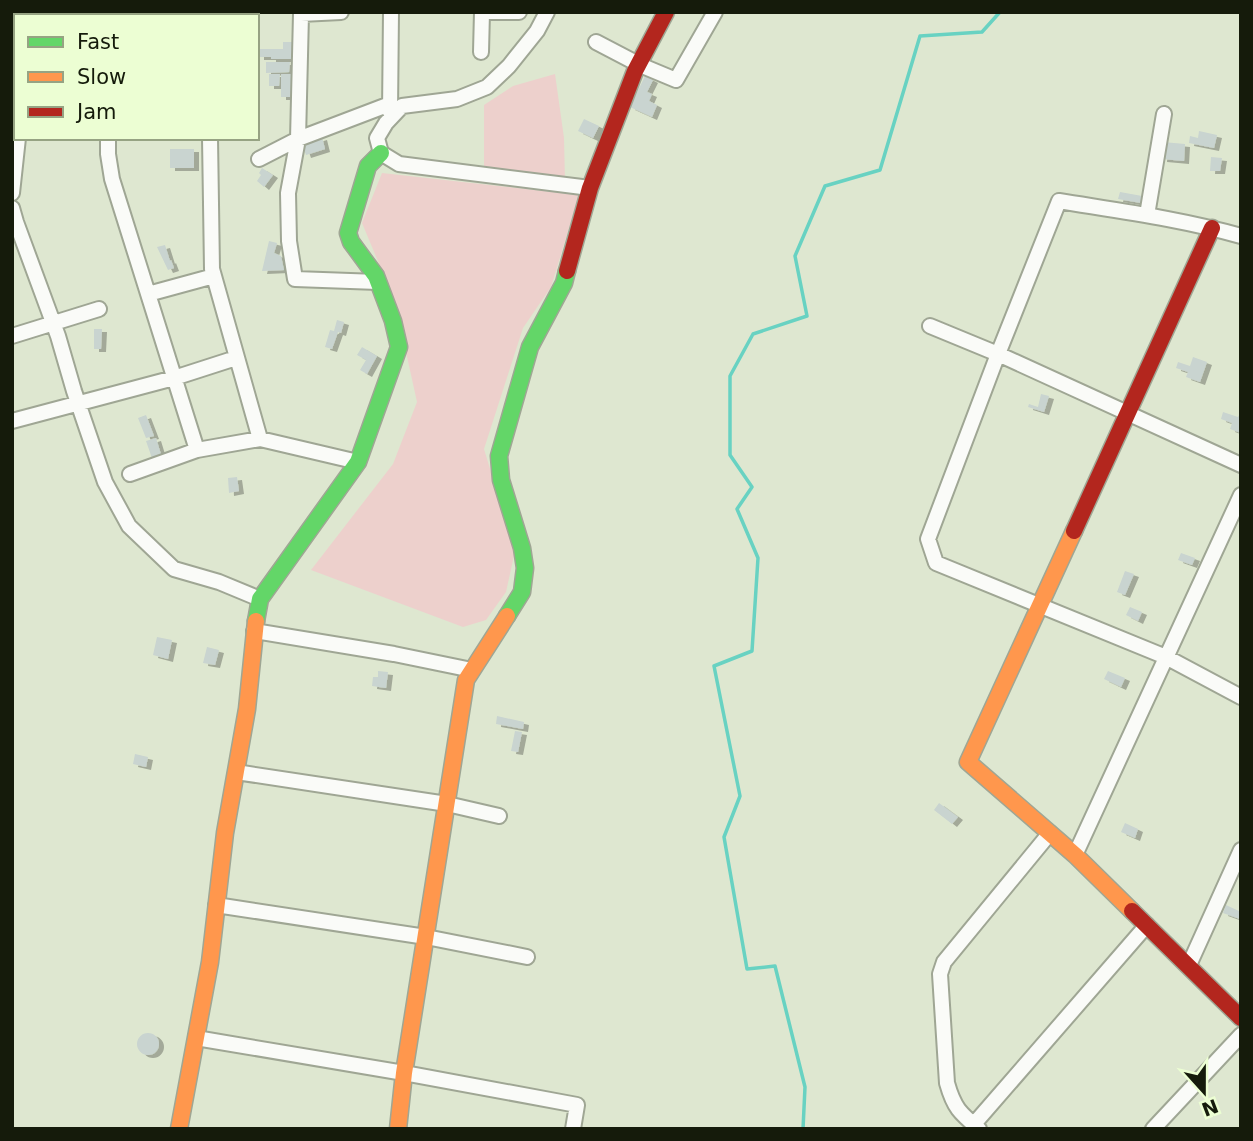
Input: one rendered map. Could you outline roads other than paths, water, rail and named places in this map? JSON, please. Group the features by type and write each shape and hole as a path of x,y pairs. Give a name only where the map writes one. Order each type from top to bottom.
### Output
{"street":[{"path":"341,12 300,14 298,139 288,193 289,241 295,279 378,282"},
{"path":"391,12 390,111 377,138 381,153 399,164 590,188"},
{"path":"481,52 484,12 519,12"},
{"path":"259,159 298,139 402,106 457,99 487,86 509,66 537,31 547,12"},
{"path":"398,1129 404,1073 466,680 522,592 525,568 522,548 501,480 499,456 530,347 564,283 590,188 635,71 666,12"},
{"path":"596,42 639,65 676,80 715,12"},
{"path":"1147,215 1164,114"},
{"path":"12,193 18,140"},
{"path":"108,140 112,179 197,450"},
{"path":"210,140 212,269 260,439"},
{"path":"179,1129 210,962 225,833 247,709 254,631 260,599 358,462 398,348 393,321 376,276 351,242 348,233 368,166 381,153"},
{"path":"1241,236 1147,215 1059,201 928,539 936,563 1166,657 1241,697"},
{"path":"12,208 106,482 129,527 174,569 219,582 260,599"},
{"path":"1212,228 968,762 1075,855 1241,1018"},
{"path":"148,294 214,276"},
{"path":"12,336 99,309"},
{"path":"930,326 999,354 1241,465"},
{"path":"12,421 174,378 236,358"},
{"path":"130,474 197,450 260,439 358,462"},
{"path":"1075,855 1241,495"},
{"path":"254,631 472,670"},
{"path":"236,772 447,804 499,816"},
{"path":"1050,834 944,962 940,974 947,1083 958,1111 977,1126 1147,925"},
{"path":"1189,965 1241,850"},
{"path":"216,905 426,937 527,957"},
{"path":"1153,1129 1241,1035"},
{"path":"196,1038 577,1105 573,1129"}],"waterway":[{"path":"803,1129 805,1087 775,966 747,969 724,837 740,796 714,666 752,651 758,558 737,509 752,487 730,455 730,376 753,334 807,316 795,256 825,186 880,170 920,36 982,32 1000,12"}]}
